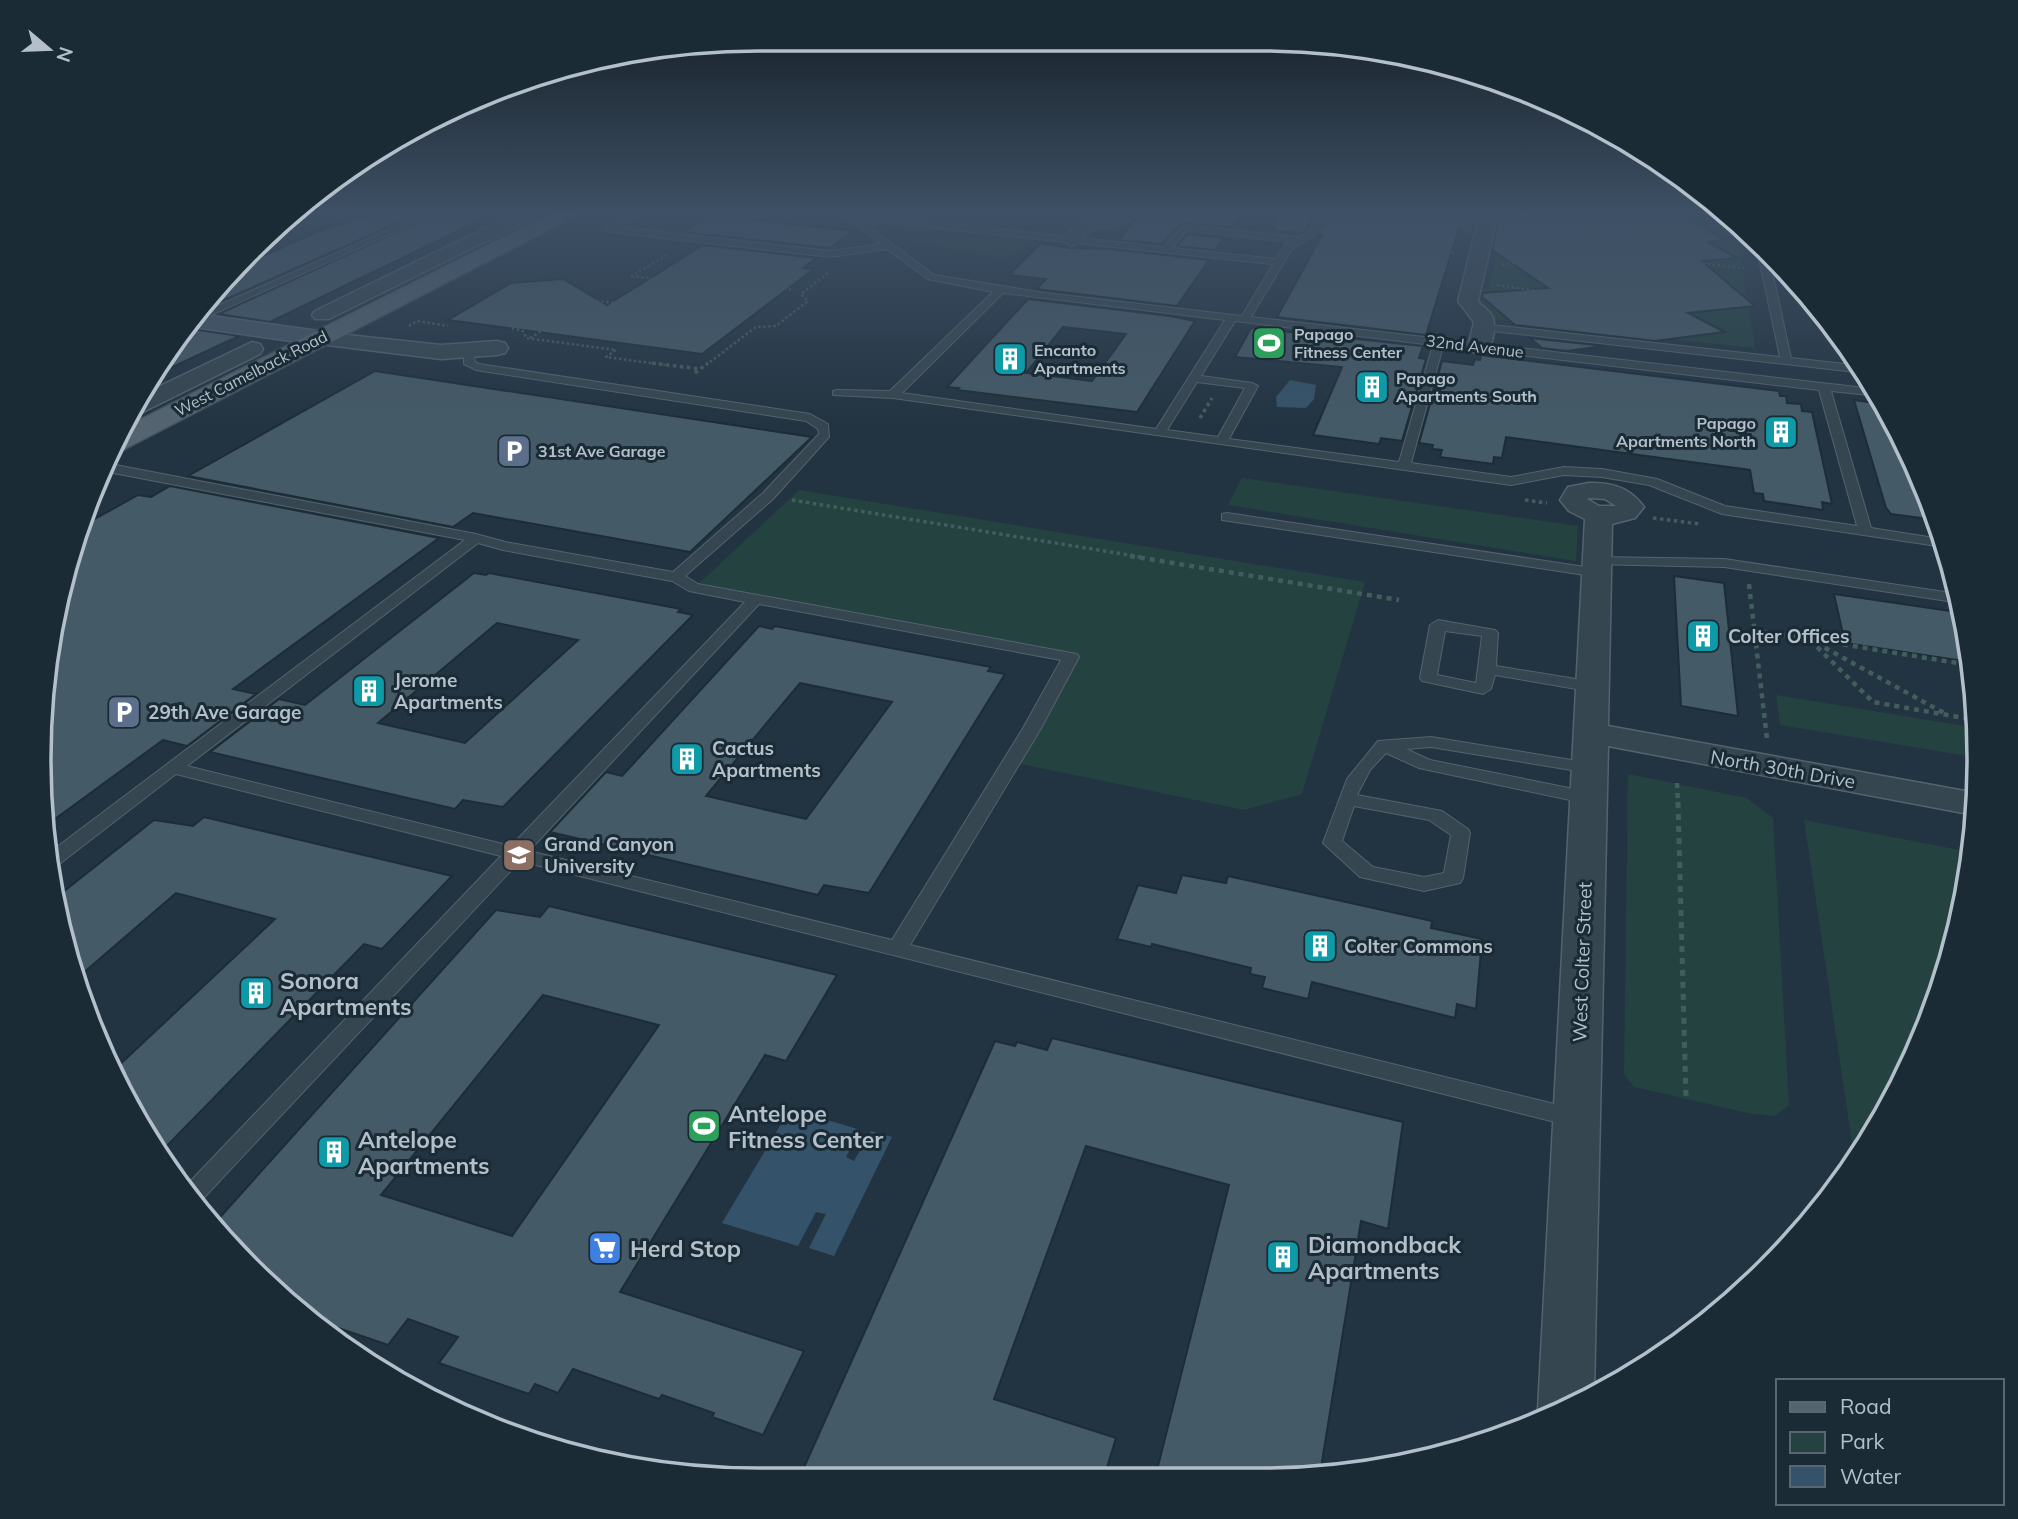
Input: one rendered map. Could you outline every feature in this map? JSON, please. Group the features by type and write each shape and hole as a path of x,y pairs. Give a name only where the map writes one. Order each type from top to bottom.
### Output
{"main road":[{"name":"West Camelback Road","path":"130,434 321,327 416,284"}],"street":[{"name":"West Camelback Road","path":"321,327 396,284"},
{"path":"1473,284 1468,302 1473,310 1482,316 1481,337"},
{"path":"202,321 321,327 441,352 497,348"},
{"name":"West Camelback Road","path":"149,400 252,349"},
{"name":"West Colter Street","path":"1566,1398 1599,514"},
{"name":"North 30th Drive","path":"1590,766 1771,767 1966,802"}],"lane":[{"path":"209,313 274,284"},
{"name":"32nd Avenue","path":"968,284 1000,290 1440,342 1481,337 1864,392"},
{"path":"1245,319 1267,284"},
{"path":"1770,284 1786,361"},
{"path":"893,395 1000,290"},
{"path":"1159,433 1232,317"},
{"path":"1481,337 1645,345 1849,368"},
{"path":"1404,465 1440,342"},
{"path":"468,350 470,363 485,369 798,415 824,427 825,434 768,496 676,577"},
{"path":"1194,378 1252,386 1222,441"},
{"path":"1824,387 1865,531"},
{"path":"837,393 893,395 1511,481 1564,471 1611,474 1652,482 1723,510 1933,541"},
{"path":"114,469 476,538 503,546 676,577 694,588 1070,657 1031,730 897,949"},
{"path":"1227,517 1598,567 1724,563 1948,597"},
{"path":"58,856 176,769 476,538"},
{"path":"197,1191 756,599"},
{"path":"1438,625 1490,633 1488,669 1483,689 1428,678 1438,625"},
{"path":"1488,669 1594,687"},
{"path":"1347,799 1434,815 1461,832 1453,878 1424,884 1367,872 1332,843 1347,799 1354,779 1367,760 1384,745 1431,742 1590,766"},
{"path":"1384,745 1425,764 1590,766"},
{"path":"176,769 1575,1118"}],"path":[{"path":"530,338 555,323 569,319 571,311 588,301 619,304 650,284"},
{"path":"695,284 735,289 743,284 794,290"},
{"path":"695,373 756,327 776,326 808,301 801,294 815,284"},
{"path":"1490,284 1620,298 1645,296 1650,293 1647,284"},
{"path":"1620,298 1645,330 1645,345"},
{"path":"555,323 526,319 509,328 523,331 526,338 616,350 606,357 700,369"},
{"path":"405,328 417,321 454,327"},
{"path":"768,496 1399,600"},
{"path":"1747,566 1771,767"},
{"path":"1754,630 1960,664"},
{"path":"1809,639 1873,702 1966,718"},
{"path":"1809,639 1947,715"},
{"path":"1677,783 1686,1099"}],"green space":[{"path":"1490,284 1745,284 1755,348 1668,339 1667,342 1490,319 1475,298 1480,290"},
{"path":"1242,478 1578,526 1576,561 1228,505"},
{"path":"799,490 1365,582 1302,794 1244,810 1011,762 1070,657 694,588"},
{"path":"1776,695 1966,726 1967,756 1780,725"},
{"path":"1628,774 1747,798 1773,818 1789,1105 1775,1116 1748,1113 1634,1087 1624,1074"},
{"path":"1804,820 1961,850 1954,898 1930,987 1894,1073 1852,1146"}],"water":[{"path":"1290,380 1316,385 1314,399 1306,408 1277,407 1276,397"},
{"path":"790,1109 861,1130 846,1157 854,1161 871,1131 892,1137 834,1256 809,1248 826,1214 816,1212 798,1246 722,1223"}],"building":[{"path":"234,284 260,284 218,302"},
{"path":"284,284 349,284 270,322 219,314"},
{"path":"509,284 571,284 607,305 641,284 794,284 702,354 448,320"},
{"path":"1042,284 1192,284 1177,306 1037,289"},
{"path":"1295,284 1442,284 1426,335 1277,317"},
{"path":"1542,284 1729,284 1755,306 1688,313 1725,332 1655,341 1515,325 1482,297 1482,293 1548,288"},
{"name":"Encanto Apartments","path":"1028,299 1195,321 1137,412 947,387","holes":["1063,327 1126,334 1092,381 1026,373"]},
{"name":"Papago Apartments South","path":"1251,328 1423,346 1419,358 1426,359 1402,441 1381,438 1379,444 1313,435 1342,367 1235,357"},
{"path":"196,330 239,336 168,369"},
{"path":"1530,338 1605,346 1566,351 1542,348"},
{"name":"Papago Apartments North","path":"1481,355 1779,391 1780,396 1786,396 1787,403 1801,404 1802,411 1812,412 1832,504 1822,502 1823,510 1764,501 1763,494 1754,493 1750,470 1506,437 1502,458 1494,457 1493,464 1440,457 1442,450 1432,449 1433,445 1419,443 1442,361 1473,365 1475,359 1480,360"},
{"name":"31st Ave Garage","path":"375,371 812,437 690,552 473,513 453,527 188,476"},
{"path":"1854,400 1870,402 1872,405 1894,446 1925,519 1891,514 1886,508"},
{"name":"29th Ave Garage","path":"170,486 439,538 233,689 256,694 187,746 163,740 54,820 52,713 57,667 64,621 88,532 93,520 138,495 151,497"},
{"name":"Jerome Apartments","path":"474,573 489,573 681,609 678,612 693,615 503,807 463,800 455,809 210,752 279,699 305,705","holes":["497,623 578,640 465,743 378,723"]},
{"name":"Colter Offices","path":"1674,576 1724,583 1738,716 1681,706"},
{"path":"1834,594 1952,611 1960,660 1845,643"},
{"name":"Cactus Apartments","path":"759,626 772,629 775,626 991,667 988,671 1005,674 869,893 824,885 818,895 550,832 606,772 622,776","holes":["800,683 892,702 806,819 706,796"]},
{"name":"Sonora Apartments","path":"204,817 452,876 382,949 364,944 166,1147 120,1064 275,919 176,893 84,972 63,892 154,820 193,826"},
{"name":"Colter Commons","path":"1182,875 1226,883 1228,876 1432,921 1431,928 1482,939 1476,1009 1457,1004 1455,1018 1312,982 1308,999 1262,988 1265,977 1250,974 1251,968 1152,944 1151,947 1117,939 1138,885 1176,893"},
{"name":"Antelope Apartments","path":"549,906 837,975 786,1061 765,1055 620,1292 804,1351 763,1435 712,1417 714,1413 662,1395 659,1399 573,1369 558,1393 535,1384 529,1394 439,1363 458,1337 408,1319 388,1345 335,1327 258,1261 219,1218 496,910 540,917","holes":["543,995 659,1025 512,1236 381,1195"]},
{"name":"Diamondback Apartments","path":"1052,1038 1403,1122 1388,1229 1361,1221 1321,1465 1158,1468 1229,1185 1086,1146 994,1399 1116,1438 1107,1468 804,1468 995,1041 1015,1046 1017,1042 1047,1050"}],"place":[{"name":"Papago Fitness Center","path":"1269,343"},
{"name":"Encanto Apartments","path":"1010,359"},
{"name":"Papago Apartments South","path":"1372,387"},
{"name":"Papago Apartments North","path":"1781,432"},
{"name":"31st Ave Garage","path":"514,451"},
{"name":"Colter Offices","path":"1703,636"},
{"name":"Jerome Apartments","path":"369,691"},
{"name":"29th Ave Garage","path":"124,712"},
{"name":"Cactus Apartments","path":"687,759"},
{"name":"Grand Canyon University","path":"519,855"},
{"name":"Colter Commons","path":"1320,946"},
{"name":"Sonora Apartments","path":"256,993"},
{"name":"Antelope Fitness Center","path":"704,1126"},
{"name":"Antelope Apartments","path":"334,1152"},
{"name":"Herd Stop","path":"605,1248"},
{"name":"Diamondback Apartments","path":"1283,1257"}]}
